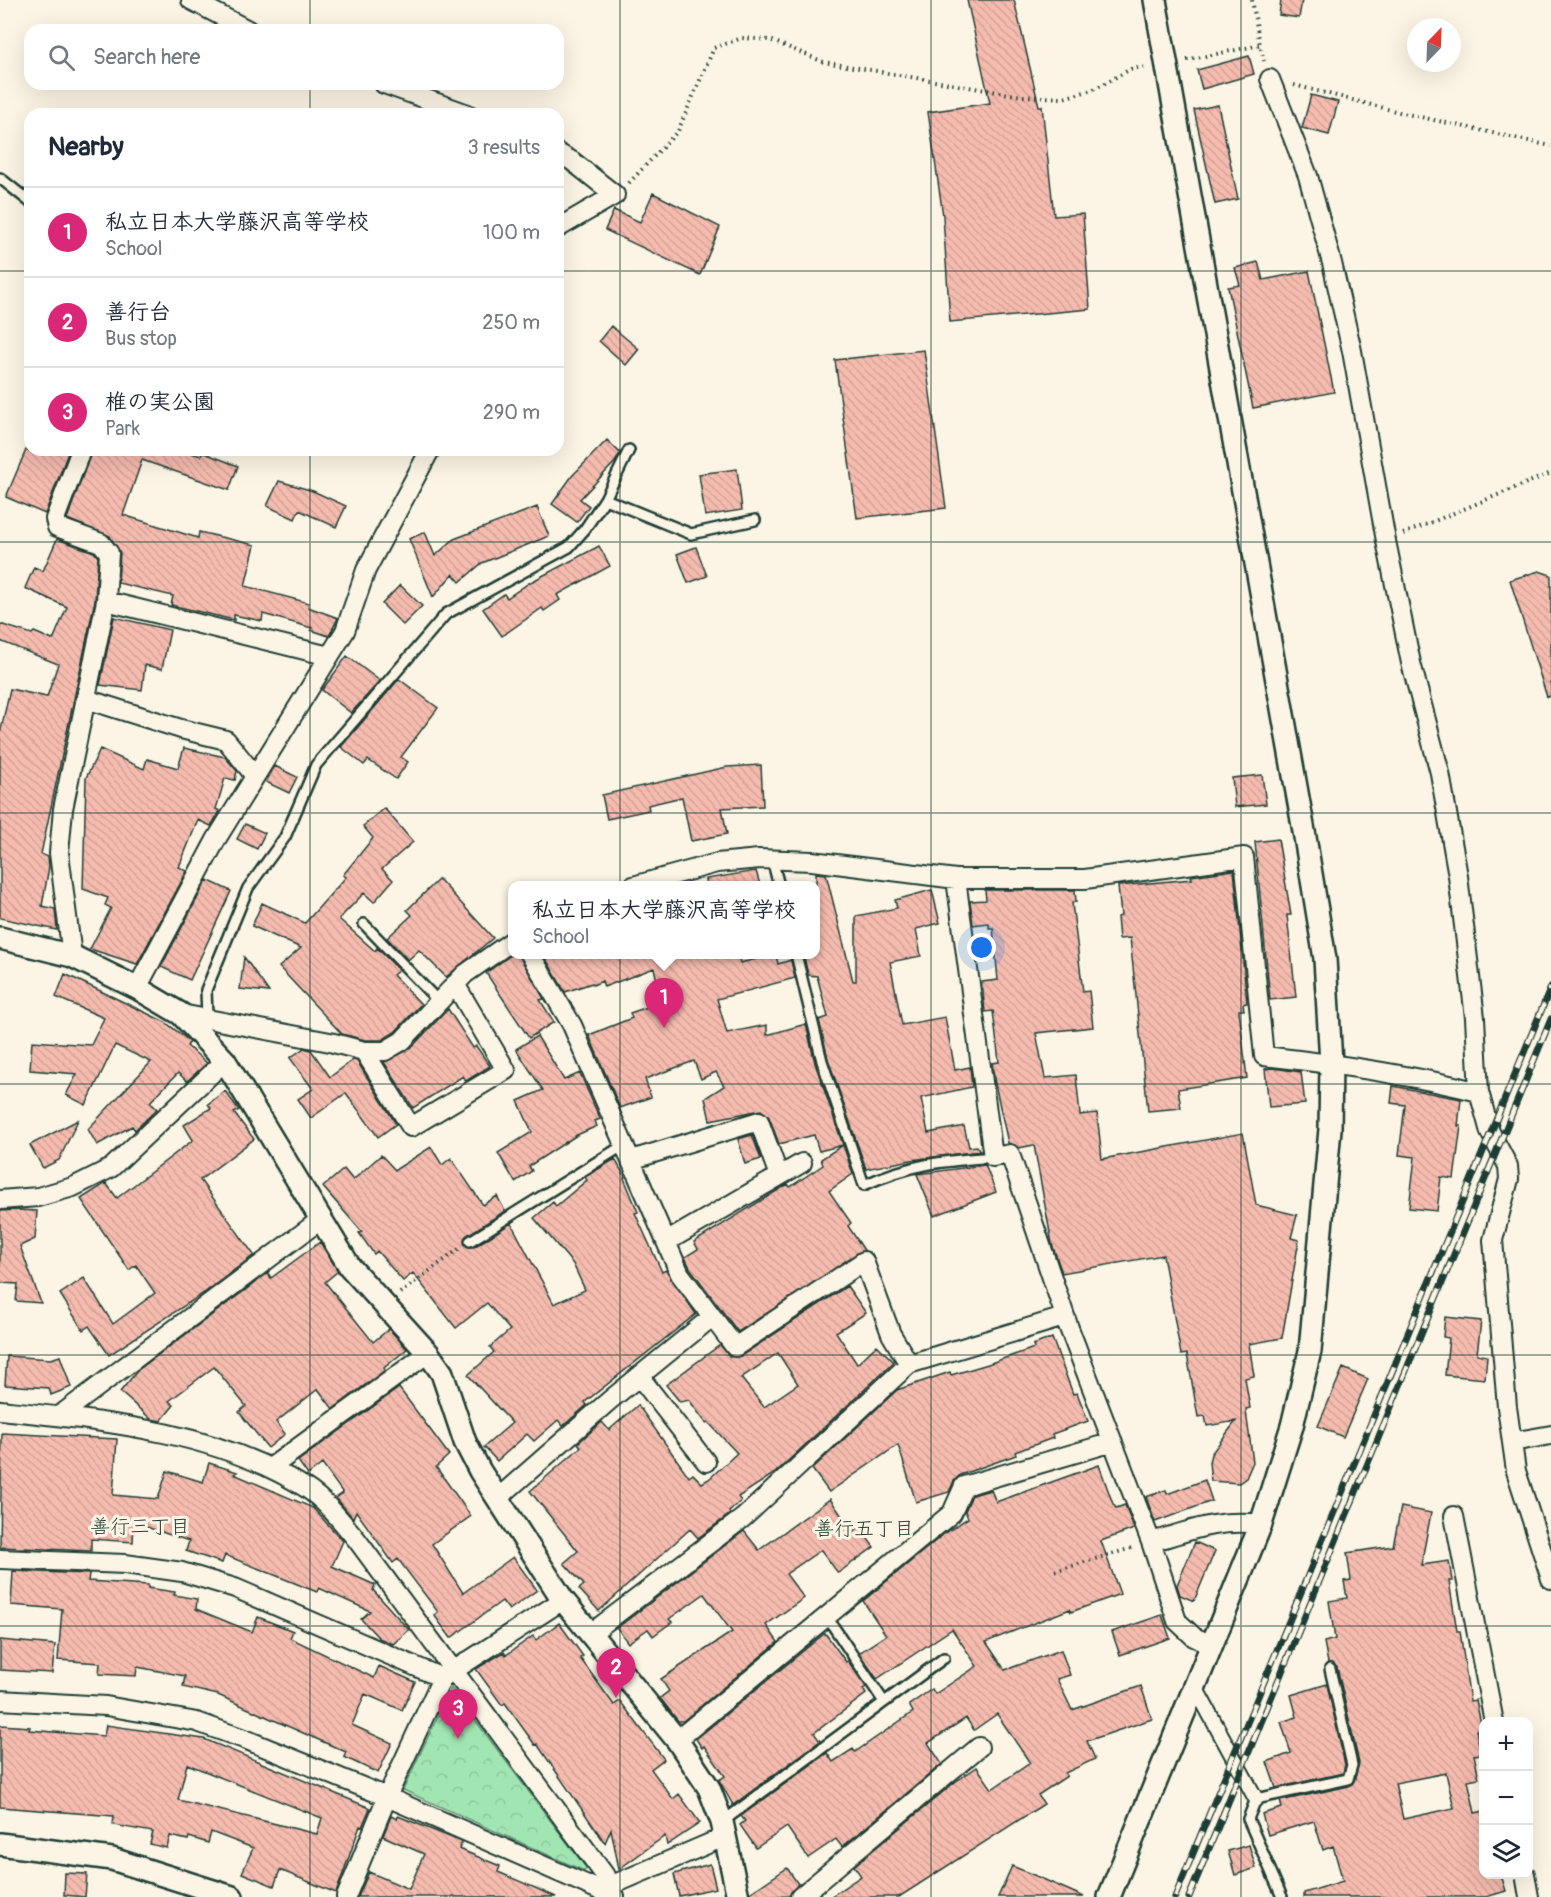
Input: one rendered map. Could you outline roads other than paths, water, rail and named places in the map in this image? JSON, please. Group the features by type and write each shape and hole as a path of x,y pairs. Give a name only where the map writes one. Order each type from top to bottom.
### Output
{"street":[{"path":"191,0 237,24"},
{"path":"1108,1897 1261,1524 1292,1426 1310,1351 1330,1129 1331,1063 1325,959 1155,0"},
{"path":"1270,79 1308,176 1332,263 1359,384 1386,541 1411,663 1440,773 1450,824 1476,1018 1479,1092 1490,1132 1508,1166 1509,1179 1493,1240 1512,1442 1516,1471 1551,1579"},
{"path":"401,90 451,108"},
{"path":"564,156 615,195 564,225"},
{"path":"72,956 59,854 63,809 106,601 109,553 101,543 57,527 56,519 79,456"},
{"path":"137,988 217,838 345,631 366,570 427,456"},
{"path":"106,601 329,656"},
{"path":"86,699 181,729 226,740 255,776"},
{"path":"648,881 717,863 772,859 812,861 956,879 1085,879 1244,857 1264,1056 1331,1063 1479,1092"},
{"path":"956,879 993,1156 1010,1154 1065,1317 1151,1542 1177,1621 1194,1637 1212,1645"},
{"path":"0,938 72,956 137,988 181,1014 225,1061 350,1267 382,1306 428,1353 442,1373 465,1442 497,1499 563,1600 677,1740 709,1788 723,1829 738,1897"},
{"path":"181,1014 207,1017 364,1052 385,1051 402,1041 455,984 508,944"},
{"path":"533,959 572,1025 680,1275 735,1347 864,1261 891,1334 909,1364"},
{"path":"364,1052 411,1127 506,1070 455,984"},
{"path":"0,1200 38,1197 73,1187 111,1168 225,1061"},
{"path":"628,1152 759,1121 779,1176"},
{"path":"666,1242 802,1162"},
{"path":"59,1416 320,1220"},
{"path":"497,1499 639,1376 712,1317"},
{"path":"590,1634 743,1518 909,1364 1065,1317"},
{"path":"270,1468 428,1353"},
{"path":"639,1376 706,1462"},
{"path":"0,1410 141,1428 175,1436 270,1468 308,1489 333,1512 448,1674 604,1874 613,1893"},
{"path":"1512,1442 1551,1435"},
{"path":"677,1740 952,1514 964,1486 1113,1442"},
{"path":"1454,1516 1493,1717"},
{"path":"1151,1542 1210,1524 1234,1521 1261,1524"},
{"path":"0,1559 125,1564 182,1572 234,1588 448,1674"},
{"path":"346,1897 387,1797 448,1674 563,1600"},
{"path":"1195,1687 1256,1799"},
{"path":"0,1700 106,1706 197,1722 387,1797 613,1893"},
{"path":"800,1897 979,1747"},
{"path":"613,1893 723,1829"},
{"path":"0,1844 112,1859 232,1897"},
{"path":"1526,1879 1529,1897"}],"lane":[{"path":"0,178 24,197"},
{"path":"207,1017 206,990 248,888 285,837 316,765 446,614 569,547 585,529 605,499 629,450"},
{"path":"605,499 691,534 755,520"},
{"path":"772,859 778,881"},
{"path":"364,924 438,1001"},
{"path":"797,959 822,1060 864,1185 894,1171 927,1162 993,1156"},
{"path":"470,1241 628,1152"},
{"path":"827,1617 884,1702"},
{"path":"723,1829 884,1702 944,1658"},
{"path":"1282,1897 1248,1819 1256,1799 1348,1779 1352,1765 1329,1669"}],"railway":[{"path":"1175,1897 1551,987"},
{"path":"1189,1897 1551,1019"}],"place":[{"name":"私立日本大学藤沢高等学校","path":"664,1028"},
{"name":"善行台","path":"616,1698"},
{"name":"椎の実公園","path":"458,1739"}],"district":[{"name":"善行三丁目","path":"140,1526"},
{"name":"善行五丁目","path":"864,1528"}]}
